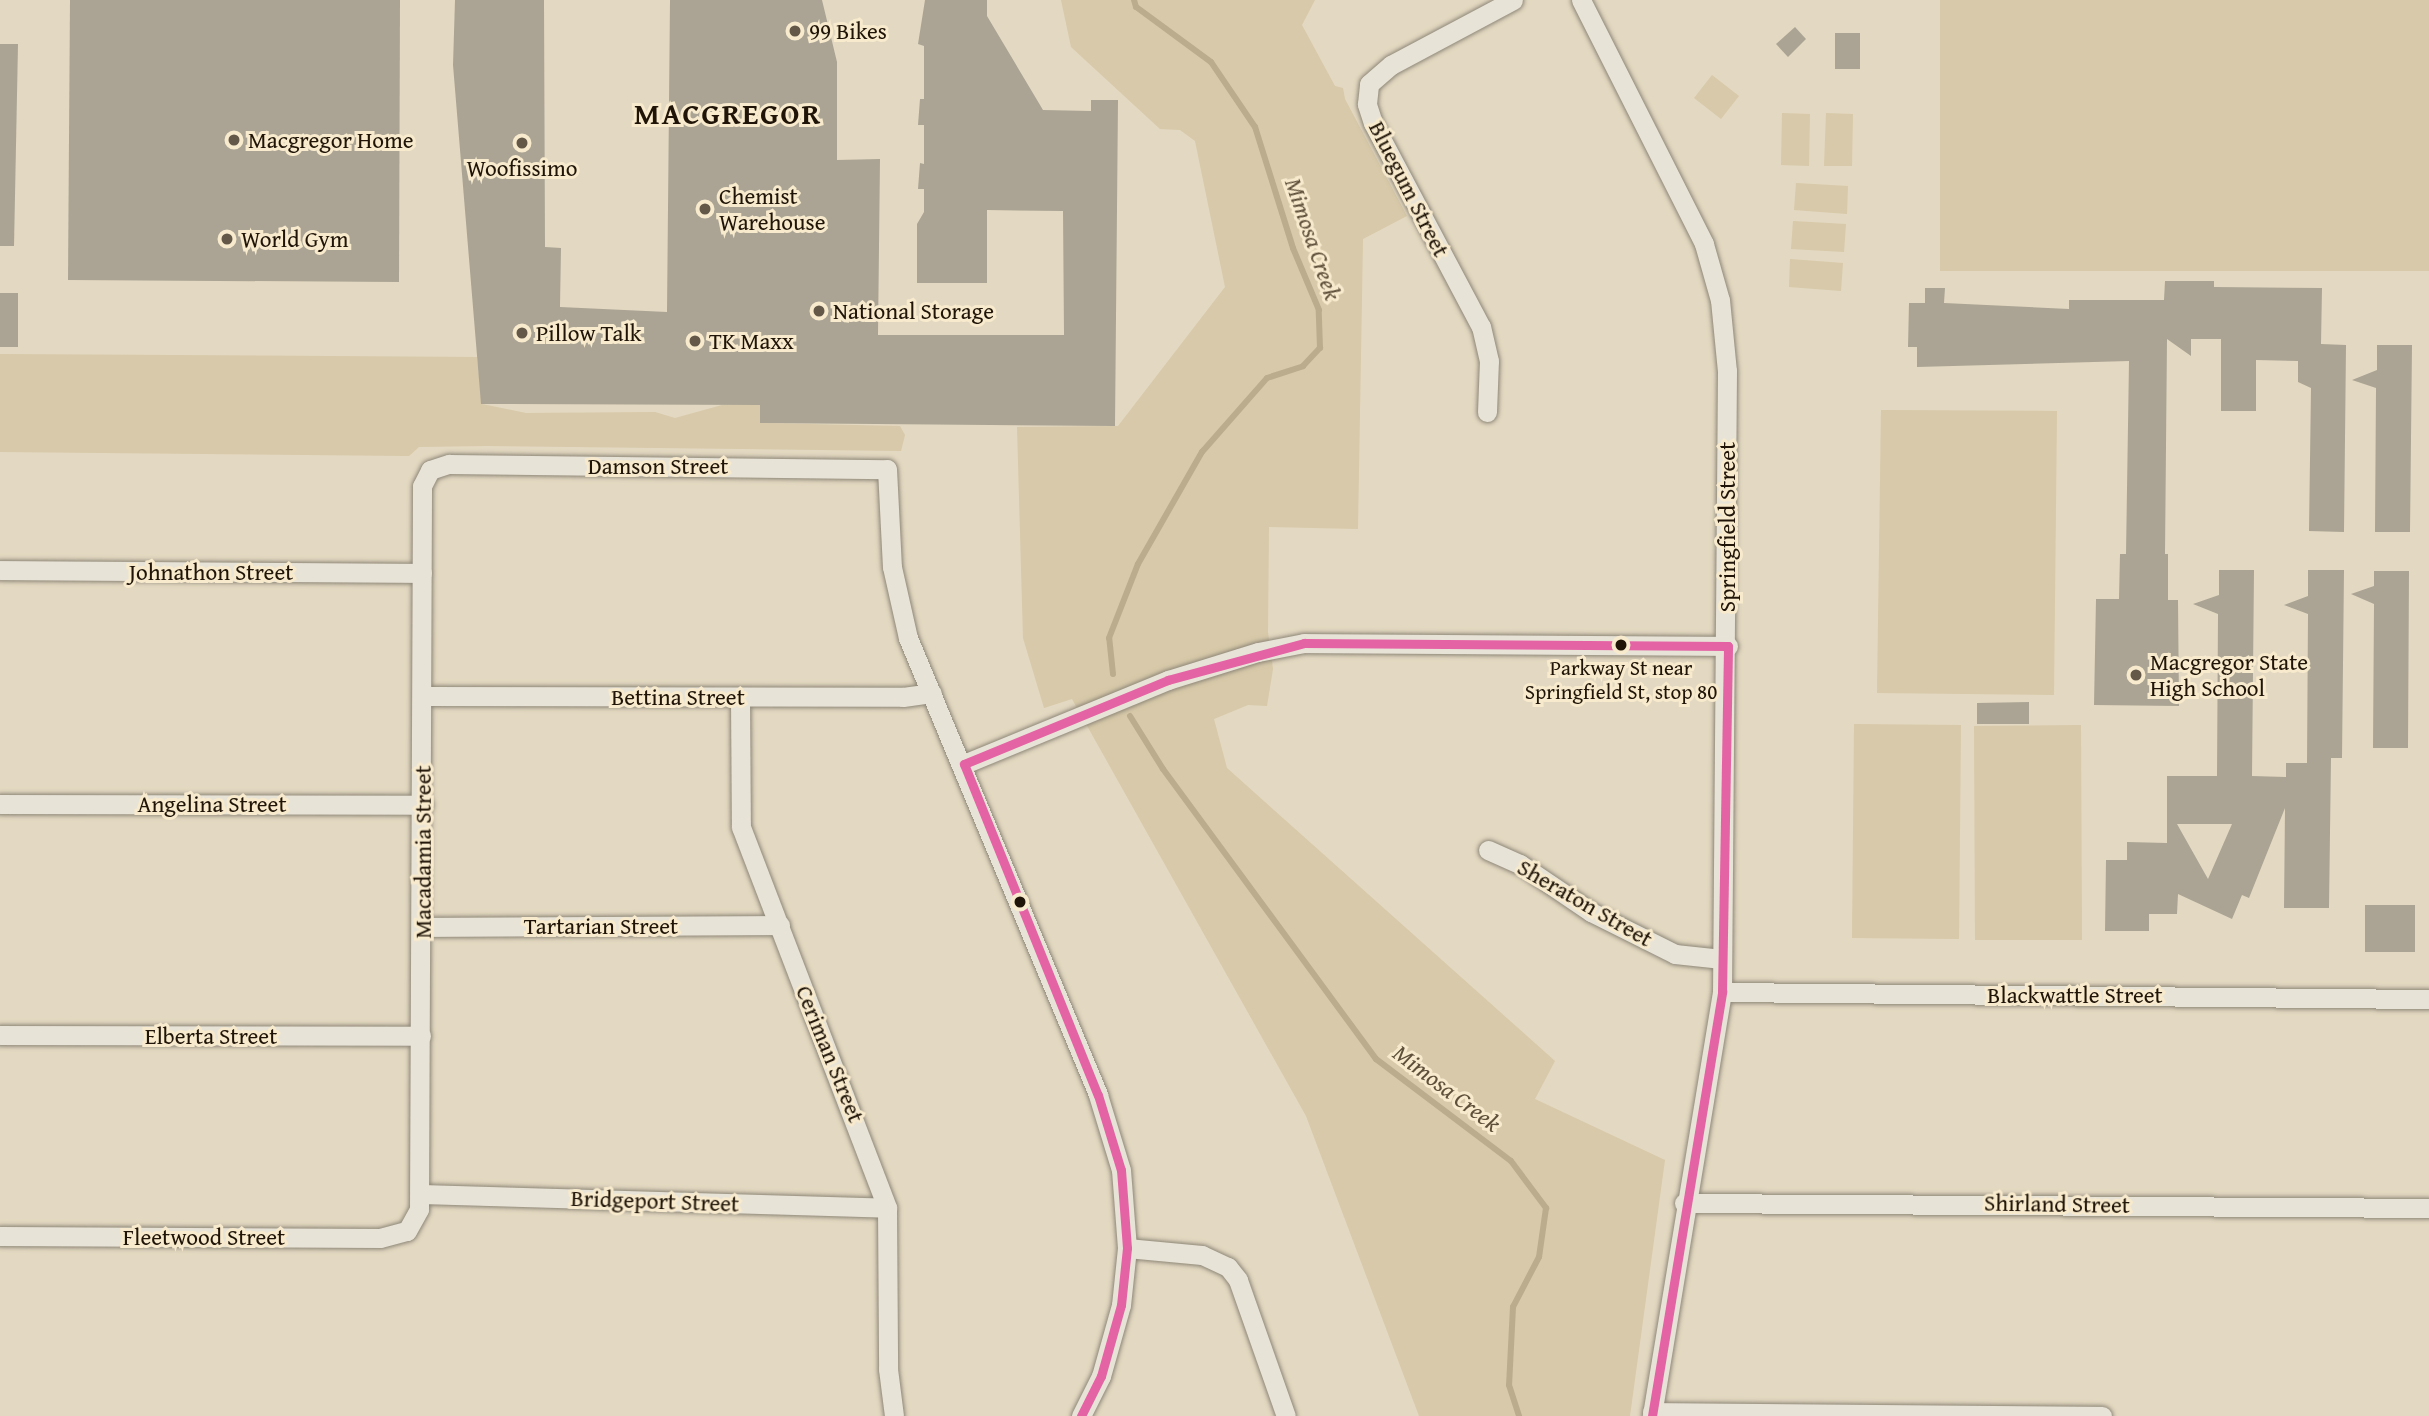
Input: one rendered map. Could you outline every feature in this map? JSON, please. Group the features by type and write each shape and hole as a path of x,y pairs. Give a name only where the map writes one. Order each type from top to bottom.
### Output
{"street":[{"name":"Bluegum Street","path":"1486,412 1489,361 1481,327 1373,123 1367,104 1369,84 1391,65 1513,0"},
{"name":"Springfield Street","path":"1589,3 1689,206 1720,300 1727,371 1728,646 1722,992 1652,1414"},
{"name":"Damson Street","path":"430,470 449,464 887,469 897,598 908,638 932,692"},
{"name":"Macadamia Street","path":"407,1231 422,1194 422,486 430,470"},
{"name":"Johnathon Street","path":"0,570 422,573"},
{"path":"964,764 1168,680 1258,652 1304,643 1728,646"},
{"path":"932,692 964,764 1098,1095 1121,1170 1127,1248 1111,1348 1081,1416"},
{"name":"Bettina Street","path":"424,696 903,697 932,692"},
{"name":"Ceriman Street","path":"740,697 741,827 887,1208 888,1369 894,1416"},
{"name":"Angelina Street","path":"0,804 423,805"},
{"name":"Sheraton Street","path":"1488,850 1520,864 1591,912 1675,954 1722,959"},
{"name":"Tartarian Street","path":"422,927 780,926"},
{"name":"Blackwattle Street","path":"1722,992 2429,999"},
{"name":"Elberta Street","path":"0,1035 421,1036"},
{"name":"Bridgeport Street","path":"422,1194 887,1208"},
{"name":"Shirland Street","path":"1685,1203 2429,1208"},
{"name":"Fleetwood Street","path":"0,1236 380,1238 407,1231"},
{"path":"1127,1248 1202,1255 1228,1267 1238,1280 1286,1416"},
{"path":"1652,1414 2102,1416"}],"shaded area":[{"path":"1061,0 1315,0 1302,25 1335,86 1343,88 1345,99 1407,216 1363,239 1358,529 1269,527 1268,632 1273,669 1267,706 1248,705 1214,719 1227,768 1555,1061 1535,1099 1665,1160 1630,1416 1419,1416 1306,1116 1072,699 1044,708 1023,638 1017,427 1118,426 1225,287 1195,141 1180,130 1160,129 1071,47"},
{"path":"1940,0 2429,0 2429,271 1940,271"},
{"path":"1712,75 1739,96 1721,119 1694,98"},
{"path":"1782,113 1810,114 1809,166 1781,165"},
{"path":"1826,113 1853,114 1852,166 1824,166"},
{"path":"1796,183 1848,186 1847,214 1794,210"},
{"path":"1793,221 1846,224 1844,252 1791,249"},
{"path":"1790,259 1843,263 1841,291 1789,287"},
{"path":"0,354 477,357 482,404 526,413 655,412 675,418 722,405 760,405 760,423 900,426 905,435 901,451 486,446 419,447 409,456 0,452"},
{"path":"1881,410 2057,411 2054,695 1877,693"},
{"path":"1854,724 1961,725 1959,939 1852,938"},
{"path":"2081,725 2082,940 1975,940 1974,726"}],"building":[{"name":"Macgregor Home","path":"70,0 400,0 399,282 68,280"},
{"path":"455,0 544,0 545,247 561,248 560,307 667,312 670,0 822,0 837,62 837,160 880,159 878,335 1064,335 1063,211 987,210 987,283 917,283 917,224 924,212 924,189 918,189 920,163 924,164 924,125 918,125 920,99 924,99 924,46 918,44 925,0 987,0 987,16 1043,110 1091,111 1091,100 1118,100 1115,426 760,423 760,405 481,404 453,65"},
{"path":"1795,27 1806,39 1788,57 1776,44"},
{"path":"1835,33 1860,33 1860,69 1835,69"},
{"path":"0,44 18,44 14,246 0,246"},
{"path":"2165,281 2214,281 2214,287 2322,288 2321,344 2346,345 2344,532 2309,531 2311,388 2298,382 2298,361 2256,360 2256,411 2221,411 2221,339 2191,339 2191,356 2167,339 2165,554 2168,554 2168,600 2178,600 2179,706 2094,705 2096,599 2119,599 2120,554 2126,554 2129,361 1917,367 1917,347 1908,347 1909,303 1925,303 1925,288 1945,288 1944,303 2069,309 2069,300 2164,300"},
{"path":"0,293 18,293 18,347 0,347"},
{"path":"2377,345 2412,345 2410,532 2375,532 2376,388 2352,380 2377,370"},
{"path":"2219,570 2254,570 2252,776 2286,777 2286,763 2307,763 2308,614 2284,605 2308,596 2308,570 2344,570 2342,758 2331,758 2329,908 2284,908 2285,808 2249,898 2242,895 2232,919 2178,894 2177,914 2149,914 2149,931 2105,931 2106,860 2127,860 2127,842 2167,843 2167,776 2217,776 2218,614 2193,604 2219,595","holes":["2177,824 2232,824 2208,879"]},
{"path":"2374,571 2409,571 2408,748 2373,748 2374,604 2351,594 2374,586"},
{"path":"2029,702 2029,724 1977,724 1977,703"},
{"path":"2365,905 2415,905 2415,952 2365,952"}],"waterway":[{"name":"Mimosa Creek","path":"1113,674 1109,638 1138,564 1202,452 1267,378 1303,366 1320,348 1319,310 1293,248 1255,127 1211,62 1136,7 1134,0"},
{"name":"Mimosa Creek","path":"1130,716 1163,769 1376,1059 1511,1161 1546,1208 1539,1257 1513,1307 1509,1385 1519,1416"}],"transit line":[{"path":"964,764 1168,680 1304,643 1728,646"},
{"path":"1652,1416 1722,992 1728,646"},
{"path":"964,764 1098,1095 1121,1170 1127,1248 1121,1305 1101,1376 1081,1416"}],"place":[{"name":"99 Bikes","path":"795,31"},
{"name":"Macgregor Home","path":"234,140"},
{"name":"Woofissimo","path":"522,143"},
{"name":"Chemist Warehouse","path":"705,209"},
{"name":"World Gym","path":"227,239"},
{"name":"National Storage","path":"819,311"},
{"name":"Pillow Talk","path":"522,333"},
{"name":"TK Maxx","path":"695,341"},
{"name":"Parkway St near Springfield St, stop 80","path":"1621,645"},
{"name":"Macgregor State High School","path":"2136,675"}],"district":[{"name":"MACGREGOR","path":"728,113"}]}
